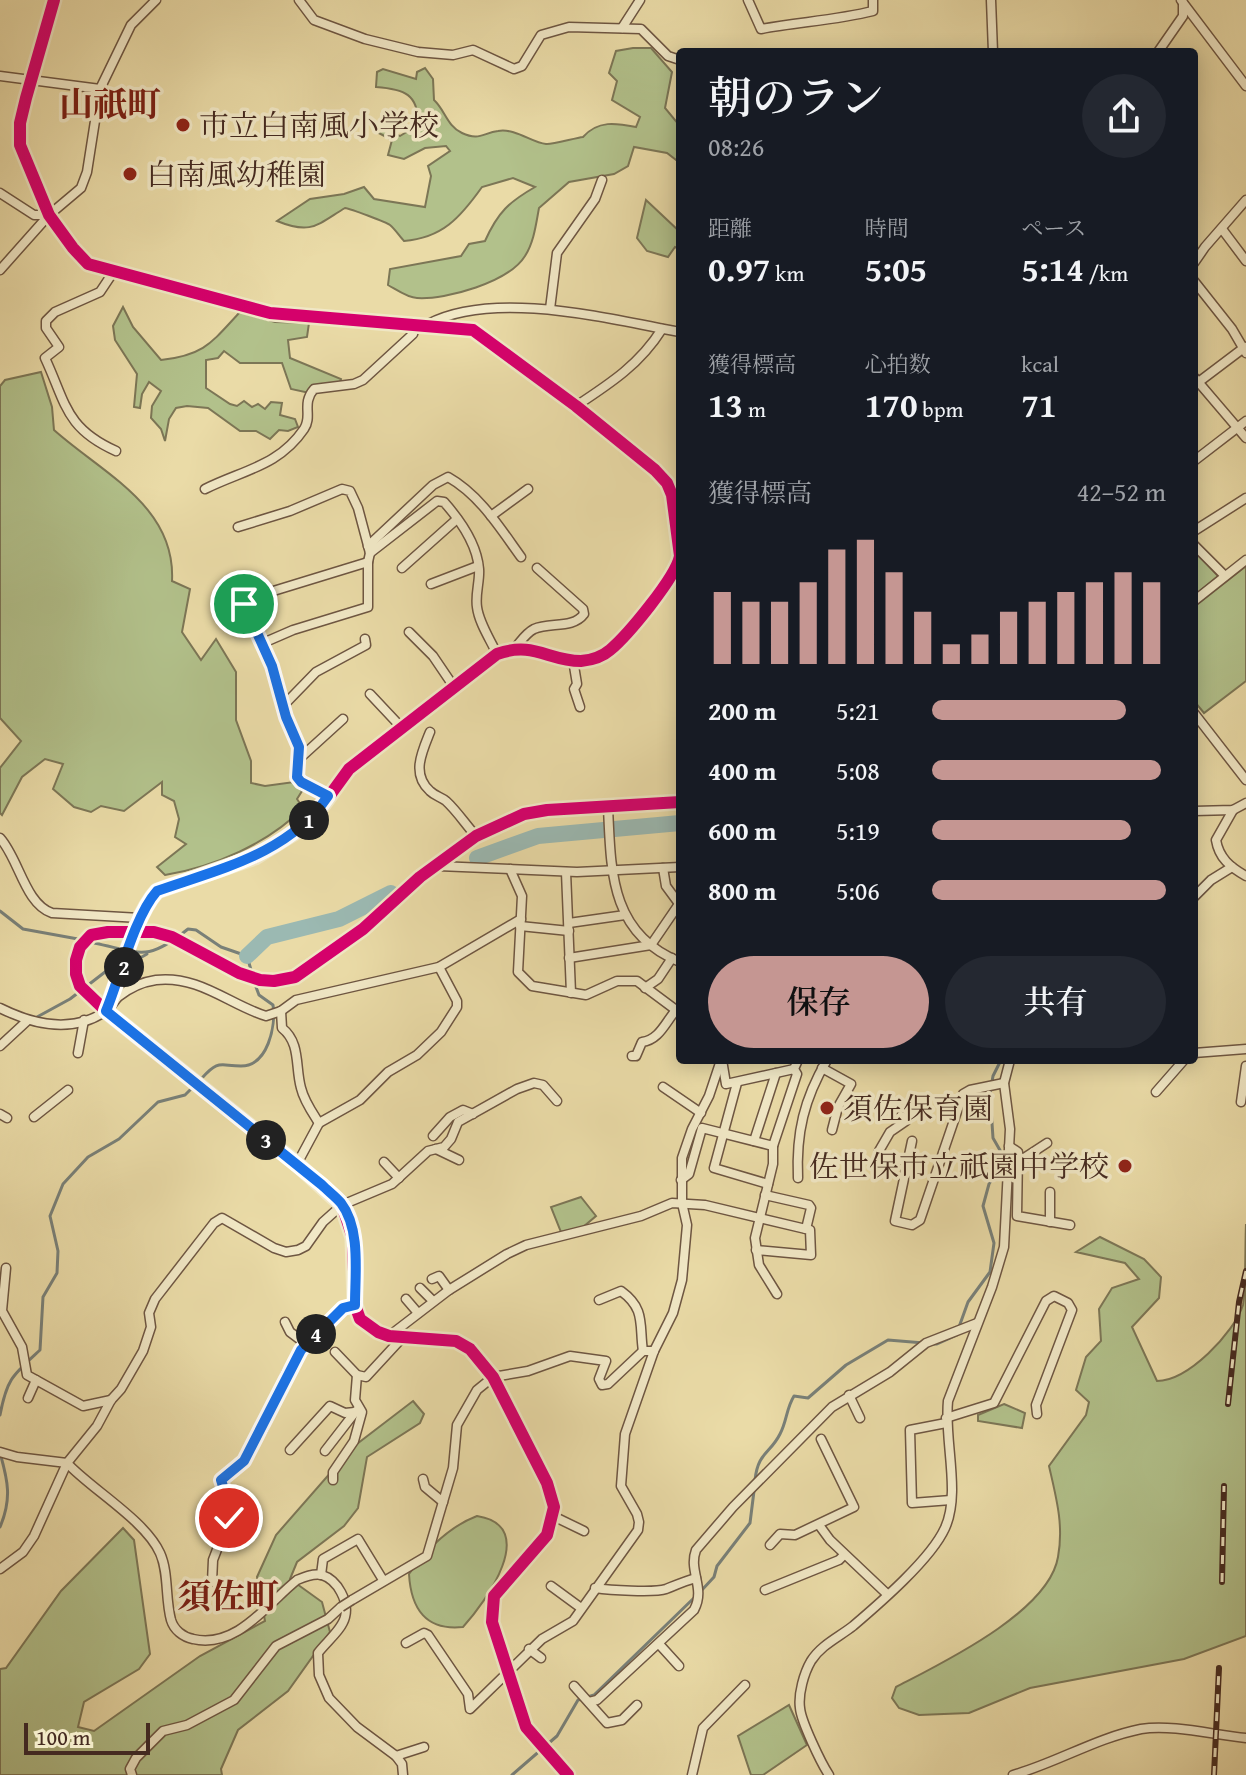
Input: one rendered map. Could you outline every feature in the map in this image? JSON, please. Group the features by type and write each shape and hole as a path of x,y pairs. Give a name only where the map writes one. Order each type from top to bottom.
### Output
{"street":[{"path":"54,0 20,123 20,145 49,215 88,264 270,313 473,330 576,406 655,470 667,483 676,518"},
{"path":"0,270 49,215 81,188 87,172 100,89 131,25 156,0"},
{"path":"299,0 314,20 365,39 418,52 453,55 473,50 514,69 522,66 541,35 569,27 641,29 668,56 676,59"},
{"path":"622,28 640,0"},
{"path":"748,0 761,29 873,11 873,0"},
{"path":"991,0 993,48"},
{"path":"1161,48 1183,16 1183,1"},
{"path":"1183,1 1246,86"},
{"path":"0,76 100,89"},
{"path":"550,309 557,253 595,199 602,180"},
{"path":"0,193 34,215 49,215"},
{"path":"1198,257 1246,200"},
{"path":"1222,229 1246,261"},
{"path":"114,271 100,292 63,307 46,321 46,328 59,347 45,358 70,418 100,444 116,451"},
{"path":"1198,286 1245,349 1198,380"},
{"path":"427,325 457,313 479,309 550,309 676,331"},
{"path":"205,489 281,455 304,429 306,398 314,389 363,380 413,334 416,324"},
{"path":"576,406 637,363 662,329"},
{"path":"1198,385 1246,438"},
{"path":"1198,458 1246,421"},
{"path":"368,554 433,485 448,477 462,485 491,516 521,557"},
{"path":"238,527 290,511 342,489 350,491 355,499 368,554 368,607 293,630 263,643"},
{"path":"491,516 523,489"},
{"path":"1198,528 1246,498"},
{"path":"328,796 297,777 299,747 263,643 244,604 368,554 437,501 444,502 475,551 480,620 497,654"},
{"path":"402,568 457,519"},
{"path":"1198,549 1225,576"},
{"path":"1198,598 1246,560"},
{"path":"431,584 478,566"},
{"path":"515,648 532,630 573,623 584,614 583,609 537,568"},
{"path":"106,1011 146,903 157,891 255,857 297,831 317,813 349,769 497,654 515,648 537,650 573,660 596,659 609,651 676,568"},
{"path":"409,632 433,656 454,687"},
{"path":"283,706 316,672 366,645 365,639"},
{"path":"573,660 577,684 574,689 580,707"},
{"path":"370,694 401,727"},
{"path":"1198,718 1246,780"},
{"path":"299,759 343,719"},
{"path":"430,732 419,761 419,772 433,795 445,800 476,836"},
{"path":"568,1775 526,1727 492,1622 494,1596 547,1535 554,1507 547,1483 493,1377 470,1349 456,1341 389,1336 360,1319 355,1305 353,1238 342,1205 297,1164 106,1011 83,989 76,960 80,947 91,935 154,932 176,939 239,973 260,980 295,977 352,938 420,877 476,836 524,814 547,810 676,802"},
{"path":"1198,811 1233,810 1246,803"},
{"path":"608,807 619,905 635,929 651,945 676,960 645,988"},
{"path":"1233,810 1216,840 1218,850 1232,867 1246,876"},
{"path":"0,838 14,857 30,894 44,910 139,920"},
{"path":"438,866 566,872 676,867"},
{"path":"1198,893 1211,880 1232,867"},
{"path":"663,868 666,886 676,899"},
{"path":"510,869 522,896 517,965 523,979 541,989 586,995 617,981 637,981 676,1010"},
{"path":"566,872 571,993"},
{"path":"569,958 651,945 676,910"},
{"path":"0,1008 27,1021 52,1026 84,1020 106,1011 140,983 159,979 195,985 222,994 266,1016 296,1000 439,967 520,923 569,927 625,915"},
{"path":"297,1164 319,1123 360,1100 388,1072 417,1055 441,1032 457,1007 457,1001 439,967"},
{"path":"278,1012 282,1028 290,1034 298,1058 300,1086 319,1123"},
{"path":"632,1056 636,1056 642,1042 658,1037 661,1028 676,1013"},
{"path":"78,1053 84,1020"},
{"path":"0,1046 27,1021"},
{"path":"1198,1053 1246,1049"},
{"path":"406,1643 424,1633 428,1635 468,1694 470,1709 529,1649 566,1626 638,1530 637,1514 621,1486 622,1449 654,1351 673,1313 685,1266 687,1225 682,1203 682,1158 719,1064"},
{"path":"722,1064 726,1084 776,1073 796,1064 797,1074 773,1146 773,1164 755,1238 764,1277 777,1294"},
{"path":"798,1178 797,1144 810,1091 825,1064 851,1084 838,1107 832,1130"},
{"path":"829,1775 800,1709 801,1690 811,1661 826,1645 852,1627 936,1544 948,1519 951,1500 946,1420 948,1401 1004,1247 1010,1129 1004,1083 1009,1064"},
{"path":"1156,1092 1180,1064"},
{"path":"1241,1102 1246,1066"},
{"path":"754,1141 776,1073"},
{"path":"0,1569 23,1552 34,1536 67,1463 97,1426 143,1351 151,1327 149,1313 155,1299 214,1223 222,1218 265,1244 286,1252 306,1246 323,1222 342,1205 392,1184 428,1151 444,1147 458,1122 517,1089 534,1083 543,1085 557,1101"},
{"path":"737,1083 714,1168 768,1184"},
{"path":"912,1141 895,1221 912,1225 920,1220 963,1094 1004,1083"},
{"path":"34,1117 68,1090"},
{"path":"666,1092 701,1113"},
{"path":"433,1136 450,1117 463,1110 473,1114"},
{"path":"901,1116 906,1121 890,1132 879,1151 881,1155 907,1162"},
{"path":"681,1180 689,1174 702,1128 773,1146"},
{"path":"1018,1162 1047,1143"},
{"path":"1009,1146 1018,1152 1017,1216 1070,1225"},
{"path":"435,1149 459,1160"},
{"path":"384,1162 399,1178"},
{"path":"1050,1192 1050,1222"},
{"path":"765,1195 809,1205 806,1229"},
{"path":"389,1336 489,1263 526,1245 641,1216 672,1203 705,1205 810,1230 811,1255 756,1250"},
{"path":"6,1268 2,1311 18,1339 27,1375 83,1406 111,1400"},
{"path":"432,1279 439,1276 449,1290"},
{"path":"420,1288 433,1301"},
{"path":"599,1300 621,1291 627,1295 642,1314 643,1351"},
{"path":"951,1500 912,1503 910,1430 994,1403 1046,1301 1054,1296 1068,1303 1072,1310 1036,1405 1037,1414"},
{"path":"406,1299 418,1313"},
{"path":"212,1582 213,1560 229,1518 221,1480 244,1461 263,1429 294,1359 343,1308 355,1305"},
{"path":"285,1322 290,1332 306,1344"},
{"path":"589,1702 597,1700 694,1610 700,1593 694,1557 696,1550 733,1507 832,1407 890,1372 926,1343 977,1323"},
{"path":"335,1352 357,1375 366,1377 402,1338"},
{"path":"132,1775 130,1769 136,1758 163,1731 187,1725 234,1700 276,1646 328,1619 383,1580 427,1556 453,1468 457,1425 469,1400 493,1377 528,1371 570,1356 606,1361 599,1379 602,1385 608,1384 643,1351 654,1351"},
{"path":"325,1451 357,1410 357,1375"},
{"path":"28,1398 36,1380"},
{"path":"849,1395 860,1418"},
{"path":"290,1450 330,1406 345,1413 362,1412 354,1441 333,1472 333,1480"},
{"path":"770,1545 780,1534 795,1535 854,1507 821,1439"},
{"path":"3,1453 67,1463 115,1503 160,1553 172,1623 188,1638 217,1638 239,1631 297,1580 308,1575 321,1575 333,1581 341,1592 346,1614 318,1653 319,1675 326,1692 340,1711 396,1756 402,1764 403,1775"},
{"path":"423,1479 425,1487 443,1502"},
{"path":"229,1510 256,1527"},
{"path":"553,1516 584,1531"},
{"path":"819,1525 844,1555 887,1594"},
{"path":"321,1575 323,1559 358,1539 383,1580"},
{"path":"765,1590 839,1560 844,1555"},
{"path":"595,1588 615,1591 666,1589 696,1578"},
{"path":"551,1586 581,1608"},
{"path":"659,1644 679,1666"},
{"path":"529,1649 541,1658"},
{"path":"692,1775 703,1728 745,1685"},
{"path":"574,1686 607,1723 622,1720 637,1705"},
{"path":"1013,1775 1142,1729 1246,1738"},
{"path":"396,1756 424,1747"}],"green space":[{"path":"651,48 672,72 665,108 676,121 676,160 667,153 634,147 628,166 614,174 569,182 539,208 533,239 525,256 505,274 476,288 429,298 410,297 388,285 390,269 461,256 469,244 485,241 505,209 535,187 513,178 482,187 458,217 440,231 417,239 404,241 390,225 345,208 306,228 277,221 310,199 344,194 364,187 374,199 425,207 431,176 428,166 450,151 446,146 425,148 404,159 388,155 392,140 375,131 374,126 400,136 418,125 418,115 408,95 395,89 376,87 377,72 383,69 416,79 417,72 425,68 433,79 434,100 462,133 477,136 505,131 549,144 583,137 601,125 636,127 640,117 612,100 617,81 609,73 616,51"},
{"path":"646,200 676,228 676,247 668,257 647,251 637,238"},
{"path":"123,307 133,327 161,360 198,351 240,312 275,322 309,323 307,337 288,340 290,358 341,379 340,383 314,394 291,389 282,363 240,363 224,351 218,358 206,360 206,388 237,406 244,401 252,407 258,404 265,409 271,402 282,403 280,415 295,419 298,427 279,430 270,439 256,431 240,431 208,408 187,406 176,408 169,419 165,441 161,429 151,418 152,406 161,391 149,382 142,394 140,408 134,407 137,374 115,340 113,326"},
{"path":"41,372 52,407 54,430 132,494 162,532 170,555 172,581 190,589 182,632 201,660 216,639 236,672 236,720 251,761 251,783 265,786 294,782 302,791 297,799 303,808 289,821 240,852 221,860 165,875 157,867 186,844 175,837 179,819 174,801 162,795 162,782 124,811 101,806 91,812 74,807 53,789 63,764 45,759 22,777 2,815 0,813 0,768 21,741 0,718 0,386 5,380"},
{"path":"1198,554 1218,576 1198,593"},
{"path":"1246,566 1246,681 1204,713 1198,706 1198,604"},
{"path":"581,1197 596,1216 583,1227 561,1232 551,1207"},
{"path":"1246,1224 1246,1636 1184,1659 1030,1688 969,1713 919,1715 899,1708 892,1698 896,1687 965,1650 1015,1616 1050,1577 1058,1557 1058,1511 1049,1466 1086,1415 1089,1402 1076,1390 1086,1357 1101,1341 1099,1309 1112,1288 1139,1279 1125,1263 1076,1252 1100,1237 1144,1259 1161,1277 1159,1298 1132,1327 1157,1381 1182,1373 1208,1354 1238,1316 1244,1297"},
{"path":"413,1401 424,1414 420,1423 367,1457 358,1508 344,1526 297,1562 290,1579 322,1602 330,1632 288,1691 238,1730 221,1769 222,1775 0,1775 0,1669 6,1668 61,1591 123,1528 134,1540 150,1654 139,1669 84,1702 78,1727 94,1731 200,1656 265,1621 257,1577 276,1535 353,1447"},
{"path":"1004,1404 1025,1413 1022,1428 978,1421 978,1415"},
{"path":"477,1516 496,1523 505,1534 502,1566 494,1584 463,1627 439,1625 430,1621 417,1607 409,1574 439,1540"},
{"path":"789,1705 807,1745 763,1775 751,1775 738,1736"}],"waterway":[{"path":"477,858 538,836 676,823"},
{"path":"247,956 267,937 339,919 391,893"},
{"path":"0,911 23,929 78,939"},
{"path":"94,943 134,952 153,951 188,929 196,930 221,947 247,956 251,970"},
{"path":"126,966 147,954"},
{"path":"37,1017 70,999 105,972 119,968"},
{"path":"202,1078 216,1066 250,1064 264,1052 271,1034 273,1005 259,995 256,987"},
{"path":"959,1327 968,1302 990,1272 994,1243 983,1206 989,1184 1001,1164 1001,1152 993,1138 990,1093 999,1064"},
{"path":"0,1415 12,1378 40,1350 43,1297 57,1273 58,1251 50,1216 63,1184 88,1157 119,1139 158,1102 185,1095 191,1089"},
{"path":"932,1344 957,1335"},
{"path":"755,1480 762,1458 780,1434 794,1396 808,1398 846,1365 888,1340 924,1343"},
{"path":"0,1453 8,1490 0,1527"},
{"path":"701,1591 750,1523 754,1491"},
{"path":"512,1775 557,1736 578,1700 594,1695 696,1596"}],"railway":[{"path":"1228,1404 1239,1302 1246,1271"},
{"path":"1222,1582 1224,1486"},
{"path":"1214,1775 1219,1668"}],"cycle path":[{"path":"54,0 20,123 20,145 49,215 88,264 270,313 473,330 576,406 655,470 667,483 672,495 676,526"},
{"path":"106,1011 134,931 157,891 255,857 297,831 317,813 349,769 497,654 521,650 581,661 607,652 650,605 676,567"},
{"path":"568,1775 526,1727 492,1622 494,1596 547,1535 554,1507 547,1483 493,1377 470,1349 456,1341 389,1336 360,1319 355,1305 353,1238 342,1205 297,1164 106,1011 80,986 76,960 80,947 91,935 154,932 172,937 239,973 260,980 295,977 363,929 420,877 476,836 524,814 547,810 676,802"}],"place":[{"name":"市立白南風小学校","path":"183,125"},
{"name":"白南風幼稚園","path":"130,174"},
{"name":"須佐保育園","path":"827,1108"},
{"name":"佐世保市立祇園中学校","path":"1125,1166"}],"district":[{"name":"山祇町","path":"110,103"},
{"name":"須佐町","path":"228,1595"}],"route":[{"path":"229,1518 229,1505 221,1480 244,1461 263,1429 294,1359 343,1308 355,1305 350,1223 342,1205 322,1185 106,1011 146,903 157,891 255,857 297,831 317,813 328,796 297,777 299,747 286,717 272,666 244,604"}]}
